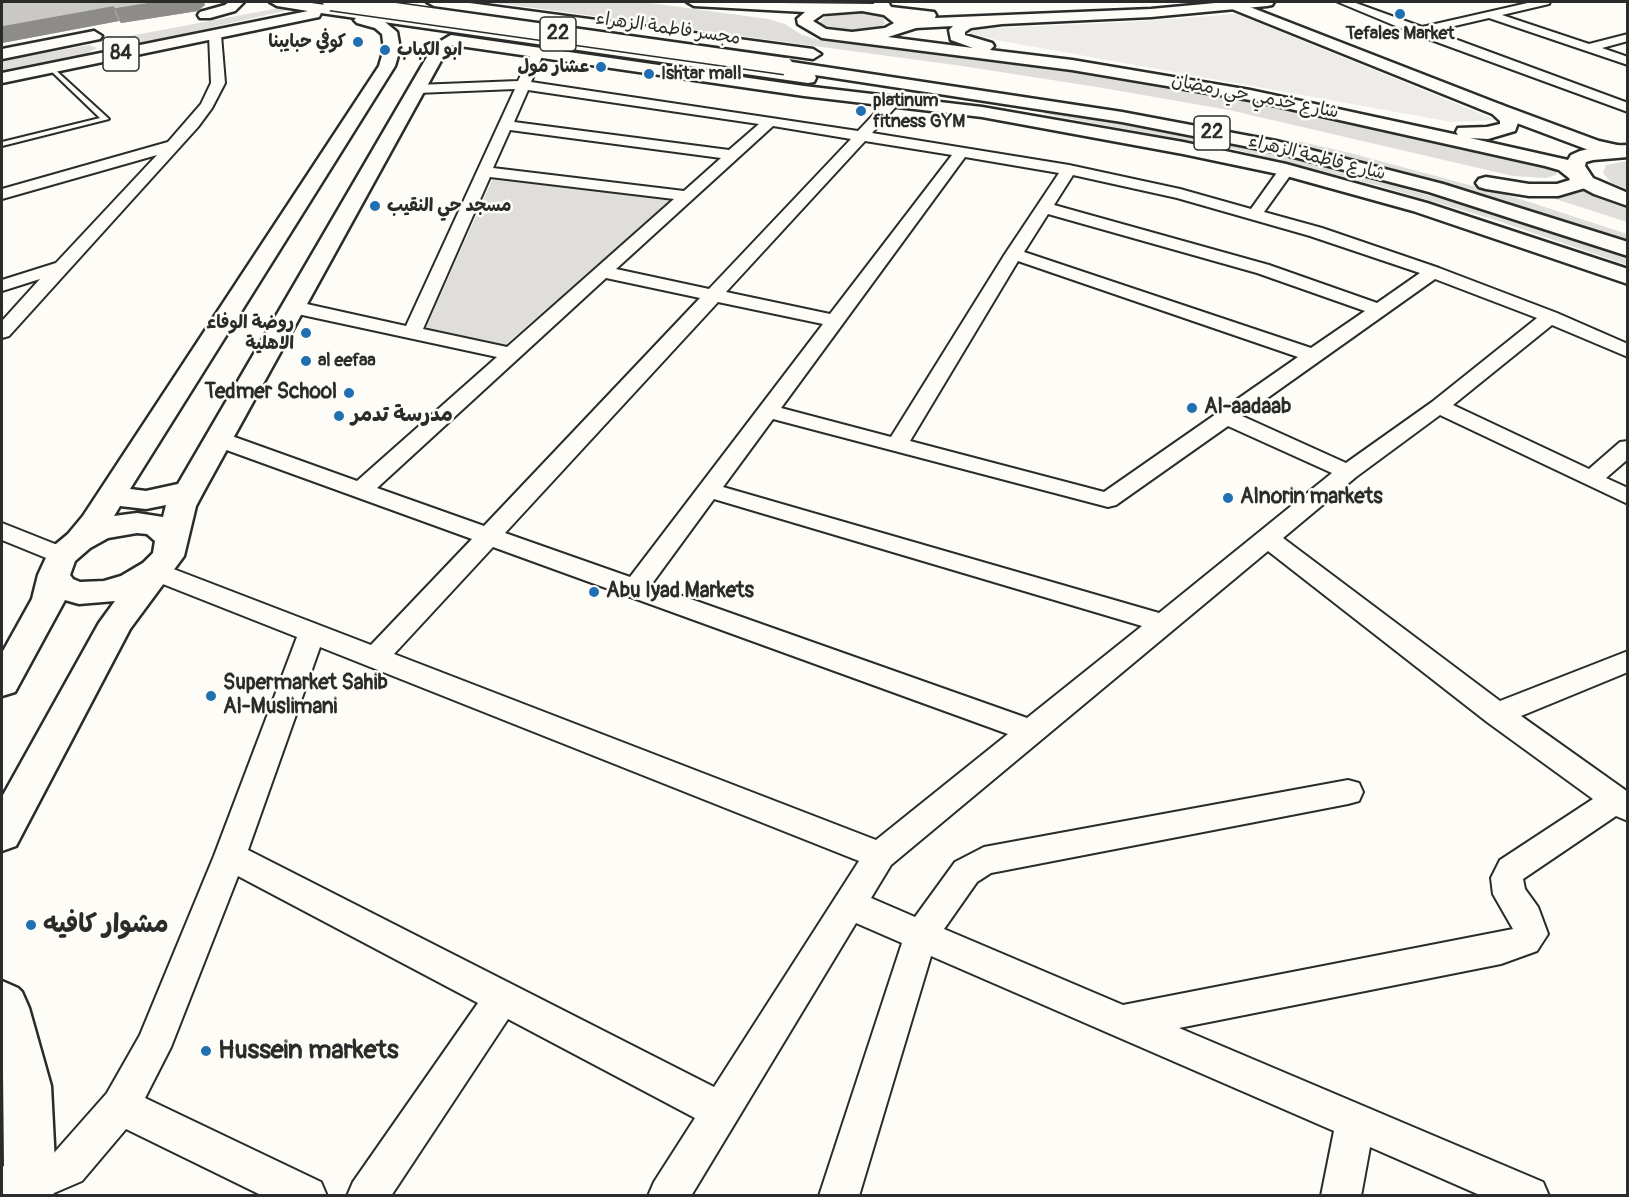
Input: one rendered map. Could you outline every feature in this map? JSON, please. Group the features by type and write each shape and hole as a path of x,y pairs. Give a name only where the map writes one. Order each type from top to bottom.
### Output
{"main road":[{"path":"237,2 227,9 200,16 267,3 333,6 377,2"},
{"name":"مجسر فاطمة الزهراء","path":"372,2 789,62"},
{"path":"434,2 849,59"},
{"path":"453,2 477,8"},
{"path":"689,2 782,8 884,6 918,15 1008,13 1210,2"},
{"path":"694,2 766,14 806,24 822,33 852,37 879,35 916,23 1140,14 1267,2"},
{"path":"806,24 805,19 810,14 853,2"},
{"path":"333,6 433,25 839,82 1004,92"},
{"name":"مجسر فاطمة الزهراء","path":"333,6 789,62"},
{"name":"84","path":"2,78 241,30 333,6"},
{"path":"884,6 900,18 902,23 896,31 900,35 994,47"},
{"path":"1238,6 1496,109 1593,145 1623,151"},
{"path":"433,25 419,21 417,17 439,8 477,8"},
{"path":"241,30 309,21 362,20 433,25"},
{"path":"362,20 380,25 389,32 392,42 410,67"},
{"path":"999,20 967,24 955,33 957,37 968,43 1209,81 1570,154 1623,151"},
{"name":"84","path":"2,54 114,33"},
{"name":"شارع خدمي حي رمضان","path":"852,37 1115,72 1250,95 1384,123 1566,166 1601,190 1628,200"},
{"path":"68,41 96,40 112,44 114,48 110,52 90,60"},
{"path":"2,683 37,624 65,557 94,523 410,67 445,43 465,41 804,91 982,112 1087,130 1286,170 1464,221 1628,277"},
{"name":"شارع فاطمة الزهراء","path":"789,62 1004,92 1187,113 1328,142"},
{"path":"883,65 1004,92"},
{"path":"2,834 116,623 154,571 168,556 181,506 293,307 410,67"},
{"name":"شارع فاطمة الزهراء","path":"1004,92 1326,158 1478,200 1628,249"},
{"path":"1451,130 1481,133 1504,129 1510,125 1510,120 1496,109"},
{"path":"1496,109 1586,151 1589,153 1587,154"},
{"path":"1486,183 1529,190 1558,190 1578,184 1580,179 1575,166 1578,159 1587,154"},
{"path":"1463,177 1561,207"},
{"path":"113,494 133,500 146,500 189,491"},
{"path":"154,571 131,585 104,592 79,593 61,587 65,557 97,531 137,523 154,525 166,531 171,541"},
{"path":"37,624 57,612 79,605 99,605 112,612 116,623"},
{"path":"2,1003 6,1008 27,1086 20,1190"}],"street":[{"path":"1344,2 1628,108"},
{"path":"1418,31 1545,2"},
{"path":"1490,15 1628,61"},
{"path":"2,332 174,145 207,105 218,83 215,35"},
{"path":"1588,48 1628,37"},
{"path":"412,333 538,52"},
{"path":"410,67 770,121 1069,170 1180,194 1255,214 1434,272 1550,317 1628,351"},
{"path":"375,658 895,100"},
{"path":"361,490 770,121"},
{"path":"506,125 735,155"},
{"path":"2,194 174,145"},
{"path":"635,588 961,153"},
{"path":"897,445 1014,254 1069,170"},
{"path":"1255,214 1286,170"},
{"path":"485,172 689,195"},
{"path":"1045,208 1252,266 1380,310"},
{"path":"1014,254 1314,356"},
{"path":"2,286 64,266"},
{"path":"603,272 835,321"},
{"path":"768,411 1108,500 1434,272"},
{"path":"293,307 512,354"},
{"path":"668,1196 880,855 1348,472 1439,406 1550,317"},
{"path":"1439,406 1628,497"},
{"path":"1227,417 1348,472"},
{"path":"218,439 1030,731"},
{"path":"1591,479 1628,447"},
{"path":"709,490 1163,623"},
{"path":"2,531 65,557"},
{"path":"1124,1023 1501,948 1525,940 1531,934 1526,918 1509,894 1507,878 1511,870 1622,804 1497,714 1267,538"},
{"path":"154,571 880,855"},
{"path":"20,1190 68,1167 120,1106 153,1047 230,856 312,633"},
{"path":"1497,714 1628,661"},
{"path":"839,1196 921,935 966,872 984,861 1348,792"},
{"path":"230,856 721,1111"},
{"path":"848,904 1529,1196"},
{"path":"367,1196 502,998"},
{"path":"120,1106 307,1196"},
{"path":"1341,1196 1355,1121"}],"lane":[{"path":"2,144 105,119 51,68"}],"shaded area":[{"path":"490,2 643,2 768,19 785,24 802,35 819,40 1171,85 1234,96 1477,147 1558,171 1556,175 1546,178 1513,176 1229,110 1097,87 962,66"},
{"path":"279,8 289,10 133,45 132,41 119,38"},
{"path":"859,11 883,17 885,24 873,30 852,32 832,29 821,23 821,20 829,14"},
{"path":"1237,14 1496,120 1452,122 996,40 965,32 971,29 1130,22"},
{"path":"89,45 97,48 84,55 2,71 2,61"},
{"path":"1047,111 1179,133 1309,162 1500,215 1627,259 1627,265 1492,219 1383,187 1234,149 1044,114"},
{"path":"1269,138 1302,142 1354,154 1514,197 1627,234 1627,242 1426,179"},
{"path":"1628,161 1627,190 1612,183 1603,173 1606,165"},
{"path":"493,178 673,199 505,345 425,330"},
{"path":"1584,190 1627,207 1627,222 1540,194 1565,195"}],"building":[{"path":"2,2 159,2 115,9 113,7 2,27"}],"place":[{"name":"Tefales Market","path":"1400,14"},
{"name":"كوفي حبايبنا","path":"358,42"},
{"name":"ابو الكباب","path":"385,50"},
{"name":"عشار مول","path":"601,67"},
{"name":"Ishtar mall","path":"649,74"},
{"name":"platinum fitness GYM","path":"861,111"},
{"name":"مسجد حي النقيب","path":"375,206"},
{"name":"روضة الوفاء الاهلية","path":"306,333"},
{"name":"al eefaa","path":"306,361"},
{"name":"Tedmer School","path":"349,393"},
{"name":"Al-aadaab","path":"1192,408"},
{"name":"مدرسة تدمر","path":"339,416"},
{"name":"Alnorin markets","path":"1228,498"},
{"name":"Abu Iyad Markets","path":"594,592"},
{"name":"Supermarket Sahib Al-Muslimani","path":"211,696"},
{"name":"مشوار كافيه","path":"31,925"},
{"name":"Hussein markets","path":"206,1051"}]}
